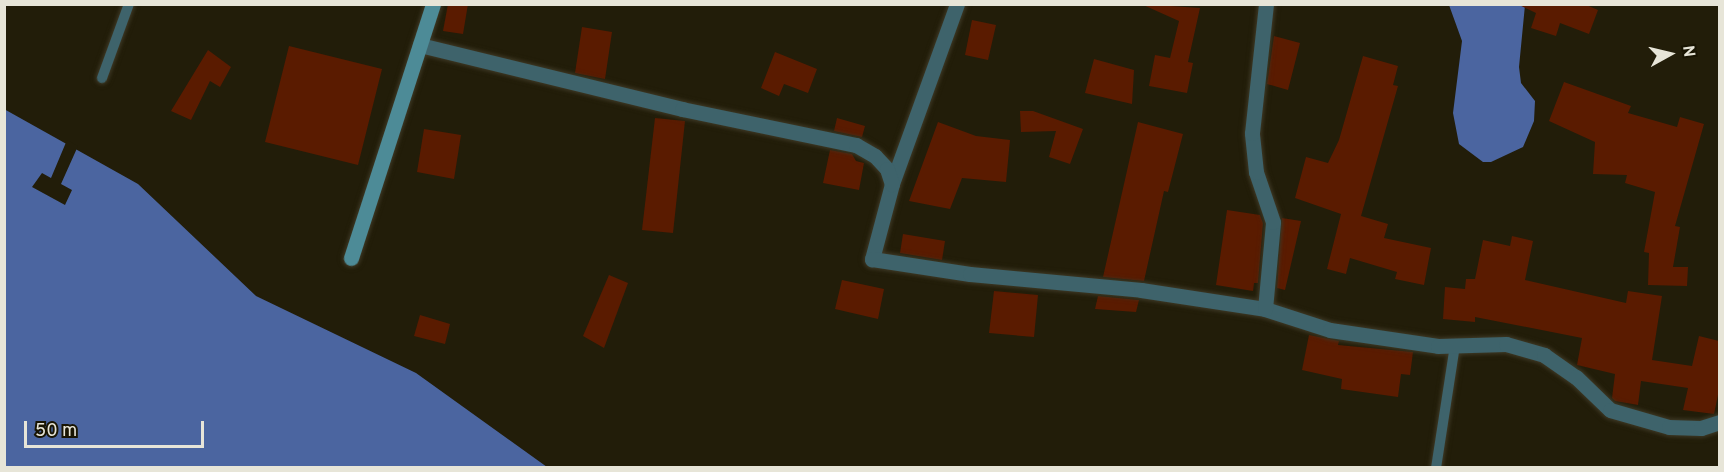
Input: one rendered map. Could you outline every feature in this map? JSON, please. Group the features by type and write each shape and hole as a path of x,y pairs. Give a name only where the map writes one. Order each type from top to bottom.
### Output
{"street":[{"path":"351,258 433,4"},
{"path":"957,4 892,184 872,259 970,274 1141,290 1265,309 1329,330 1455,345 1506,344 1544,355 1576,377 1610,410 1669,427 1701,428 1719,422"},
{"path":"1265,309 1273,222 1256,172 1252,133 1266,4"},
{"path":"420,45 682,109 856,145 875,156 887,169 892,184"}],"lane":[{"path":"102,78 129,4"},
{"path":"1436,468 1455,345"}],"water":[{"path":"1449,5 1525,5 1519,67 1521,83 1535,101 1534,121 1523,147 1491,162 1483,162 1459,144 1453,113 1462,41"},
{"path":"4,109 138,184 256,296 416,373 547,467 5,467"}],"pier":[{"path":"67,140 78,146 61,184 72,190 65,205 32,187 42,173 51,178"}],"building":[{"path":"448,4 468,4 463,34 443,31"},
{"path":"1141,4 1200,8 1188,62 1193,63 1187,93 1149,86 1155,55 1170,58 1179,21"},
{"path":"1517,4 1584,4 1598,10 1589,34 1560,23 1556,36 1531,28 1536,13"},
{"path":"972,20 996,25 988,60 965,55"},
{"path":"582,27 612,32 605,79 575,73"},
{"path":"1274,36 1300,43 1288,90 1267,84"},
{"path":"289,46 382,69 358,165 265,142"},
{"path":"208,50 231,67 220,87 210,81 191,120 171,111"},
{"path":"775,52 817,69 808,93 784,84 779,96 761,88"},
{"path":"1363,56 1398,66 1393,85 1398,86 1361,216 1388,224 1384,238 1431,248 1424,285 1395,279 1397,272 1350,258 1346,274 1327,269 1341,214 1295,198 1306,157 1328,163 1339,140"},
{"path":"1094,59 1134,70 1132,104 1085,93"},
{"path":"1564,82 1631,106 1628,113 1677,127 1680,117 1704,124 1675,226 1680,227 1673,267 1688,267 1687,286 1648,285 1649,253 1644,252 1655,192 1625,183 1627,175 1593,174 1595,142 1549,121"},
{"path":"1020,111 1033,111 1083,129 1070,164 1049,157 1056,131 1021,132"},
{"path":"655,118 685,121 673,233 642,230"},
{"path":"837,118 865,126 862,137 834,131"},
{"path":"938,122 976,136 1010,140 1006,182 962,178 950,209 909,201"},
{"path":"1138,122 1183,134 1168,192 1164,191 1144,281 1103,277"},
{"path":"424,129 461,135 454,179 417,172"},
{"path":"830,150 852,154 856,161 864,163 859,190 823,183"},
{"path":"1227,210 1260,215 1263,223 1258,283 1254,283 1253,291 1216,285"},
{"path":"1282,218 1301,221 1285,290 1277,288"},
{"path":"903,234 945,241 942,260 900,253"},
{"path":"1512,236 1533,241 1525,280 1626,303 1628,291 1662,296 1652,360 1692,366 1699,336 1719,341 1719,390 1714,414 1683,410 1688,388 1641,381 1638,405 1615,401 1612,398 1615,374 1577,365 1582,338 1475,317 1475,322 1443,319 1445,287 1465,289 1466,279 1475,279 1483,240 1510,246"},
{"path":"609,275 628,283 604,348 583,336"},
{"path":"842,280 884,289 878,319 835,309"},
{"path":"994,291 1038,295 1034,337 989,333"},
{"path":"1098,296 1139,300 1136,312 1095,309"},
{"path":"420,315 450,324 445,344 414,336"},
{"path":"1309,335 1339,341 1338,345 1413,352 1410,375 1401,374 1398,397 1341,389 1342,379 1302,370"}]}
